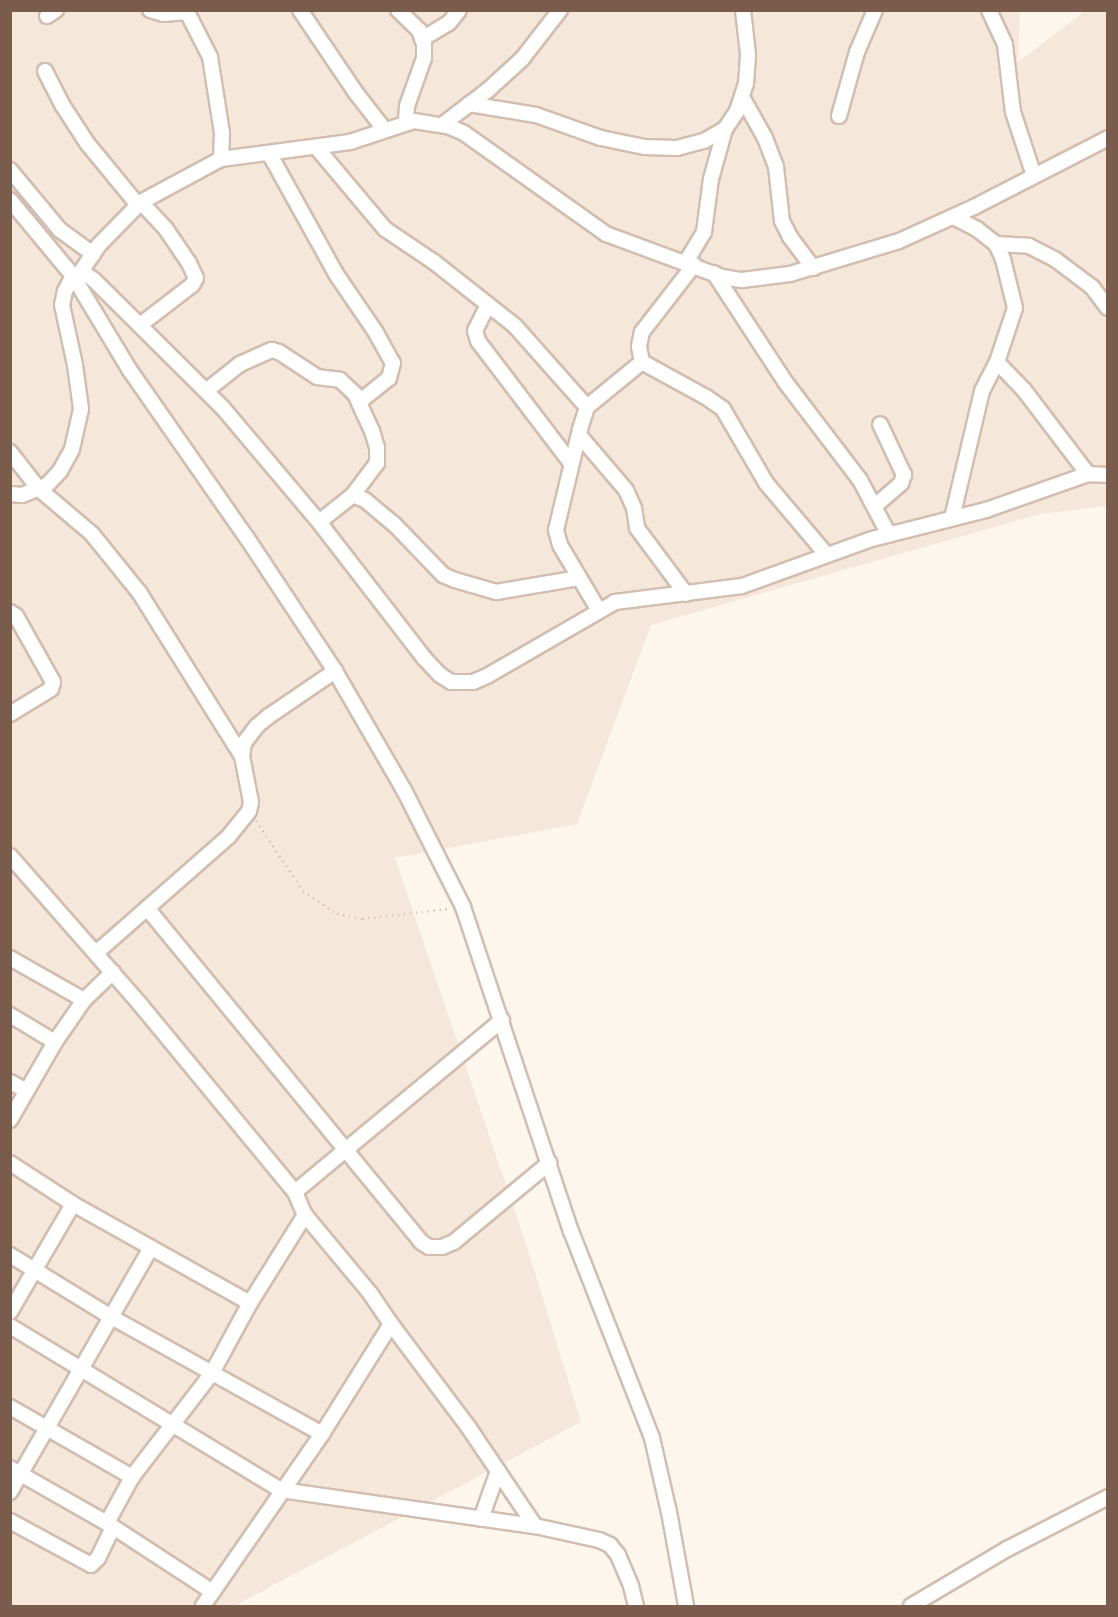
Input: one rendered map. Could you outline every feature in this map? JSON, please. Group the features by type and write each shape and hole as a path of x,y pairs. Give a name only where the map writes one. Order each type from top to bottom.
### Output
{"street":[{"path":"150,10 163,14 187,11 210,57 222,133 221,159"},
{"path":"300,10 356,93 384,129"},
{"path":"398,10 413,23 422,39 424,58 407,106 406,122"},
{"path":"422,39 449,23 459,10"},
{"path":"442,125 522,59 560,10"},
{"path":"642,362 639,346 642,332 690,263 704,232 711,179 724,129 737,111 746,84 748,54 743,10"},
{"path":"839,116 857,52 875,10"},
{"path":"989,10 1005,45 1013,112 1034,176"},
{"path":"45,71 63,106 87,143 139,203 166,229 189,263 196,278 192,285 140,326"},
{"path":"742,97 765,138 776,167 783,221 789,237 813,268"},
{"path":"469,104 536,115 601,138 645,147 677,148 704,141 724,129"},
{"path":"10,494 22,495 47,485 66,463 78,428 79,391 62,305 65,291 119,221 139,203 221,159 350,142 406,122 442,125 464,133 606,234 714,273 742,280 813,268 899,241 952,217 1107,138"},
{"path":"317,148 385,229 434,262 515,326 587,407"},
{"path":"269,153 336,274 375,330 393,363 389,378 359,402"},
{"path":"10,170 60,230 93,254"},
{"path":"10,200 76,275 129,369 247,538 335,671 404,790 463,907 502,1020 530,1114 571,1231 652,1438 669,1512 686,1606"},
{"path":"952,217 977,229 996,244 1004,259 1015,308 997,362 982,391 952,518"},
{"path":"10,219 27,220"},
{"path":"996,244 1029,246 1056,260 1092,287 1107,308"},
{"path":"714,273 786,382 843,454 875,506 889,535"},
{"path":"76,275 89,274 206,391 319,522 425,659 452,682 473,682 488,676 598,609 615,602 742,586 826,554 996,507 1088,474 1107,474"},
{"path":"488,305 475,331 478,341 571,463"},
{"path":"206,391 240,364 272,350 279,352 317,377 340,380 359,402 372,431 378,456 374,469 353,495 319,522"},
{"path":"598,609 560,545 556,530 571,463 587,407 642,362"},
{"path":"642,362 706,397 723,409 766,483 826,554"},
{"path":"997,362 1024,390 1088,474"},
{"path":"875,506 901,483 904,475 880,424"},
{"path":"579,435 626,490 634,508 637,528 686,594"},
{"path":"10,452 39,489 92,534 139,592 242,756"},
{"path":"353,495 365,500 394,524 443,574 455,580 496,592 579,578"},
{"path":"10,612 16,616 53,682 46,692 10,714"},
{"path":"96,953 229,836 249,811 250,802 242,756 244,743 257,726 335,671"},
{"path":"10,856 113,972 295,1192 305,1215 370,1293 469,1428 536,1526"},
{"path":"147,908 421,1242 435,1248 454,1242 549,1163"},
{"path":"10,958 84,1000"},
{"path":"10,1120 55,1042 84,1000 113,972"},
{"path":"10,1015 55,1042"},
{"path":"295,1192 502,1020"},
{"path":"10,1082 27,1091"},
{"path":"10,1163 73,1204 250,1303"},
{"path":"10,1312 73,1204"},
{"path":"10,1521 91,1565 98,1558 132,1477 212,1373 250,1303 305,1215"},
{"path":"10,1492 16,1471 47,1428 151,1248"},
{"path":"10,1255 112,1318 322,1434"},
{"path":"203,1606 281,1490 322,1434 391,1324"},
{"path":"10,1326 281,1490 536,1526 599,1539 610,1545 624,1567 636,1606"},
{"path":"10,1407 132,1477"},
{"path":"16,1471 110,1525 213,1592"},
{"path":"481,1519 498,1471"},
{"path":"911,1606 1007,1549 1107,1497"}],"path":[{"path":"249,811 303,891 337,914 362,919 463,907"}],"shaded area":[{"path":"11,11 1020,11 1018,62 1085,11 1107,11 1107,506 1040,514 651,625 577,824 395,858 528,1250 581,1422 238,1604 240,1606 11,1606"}]}
